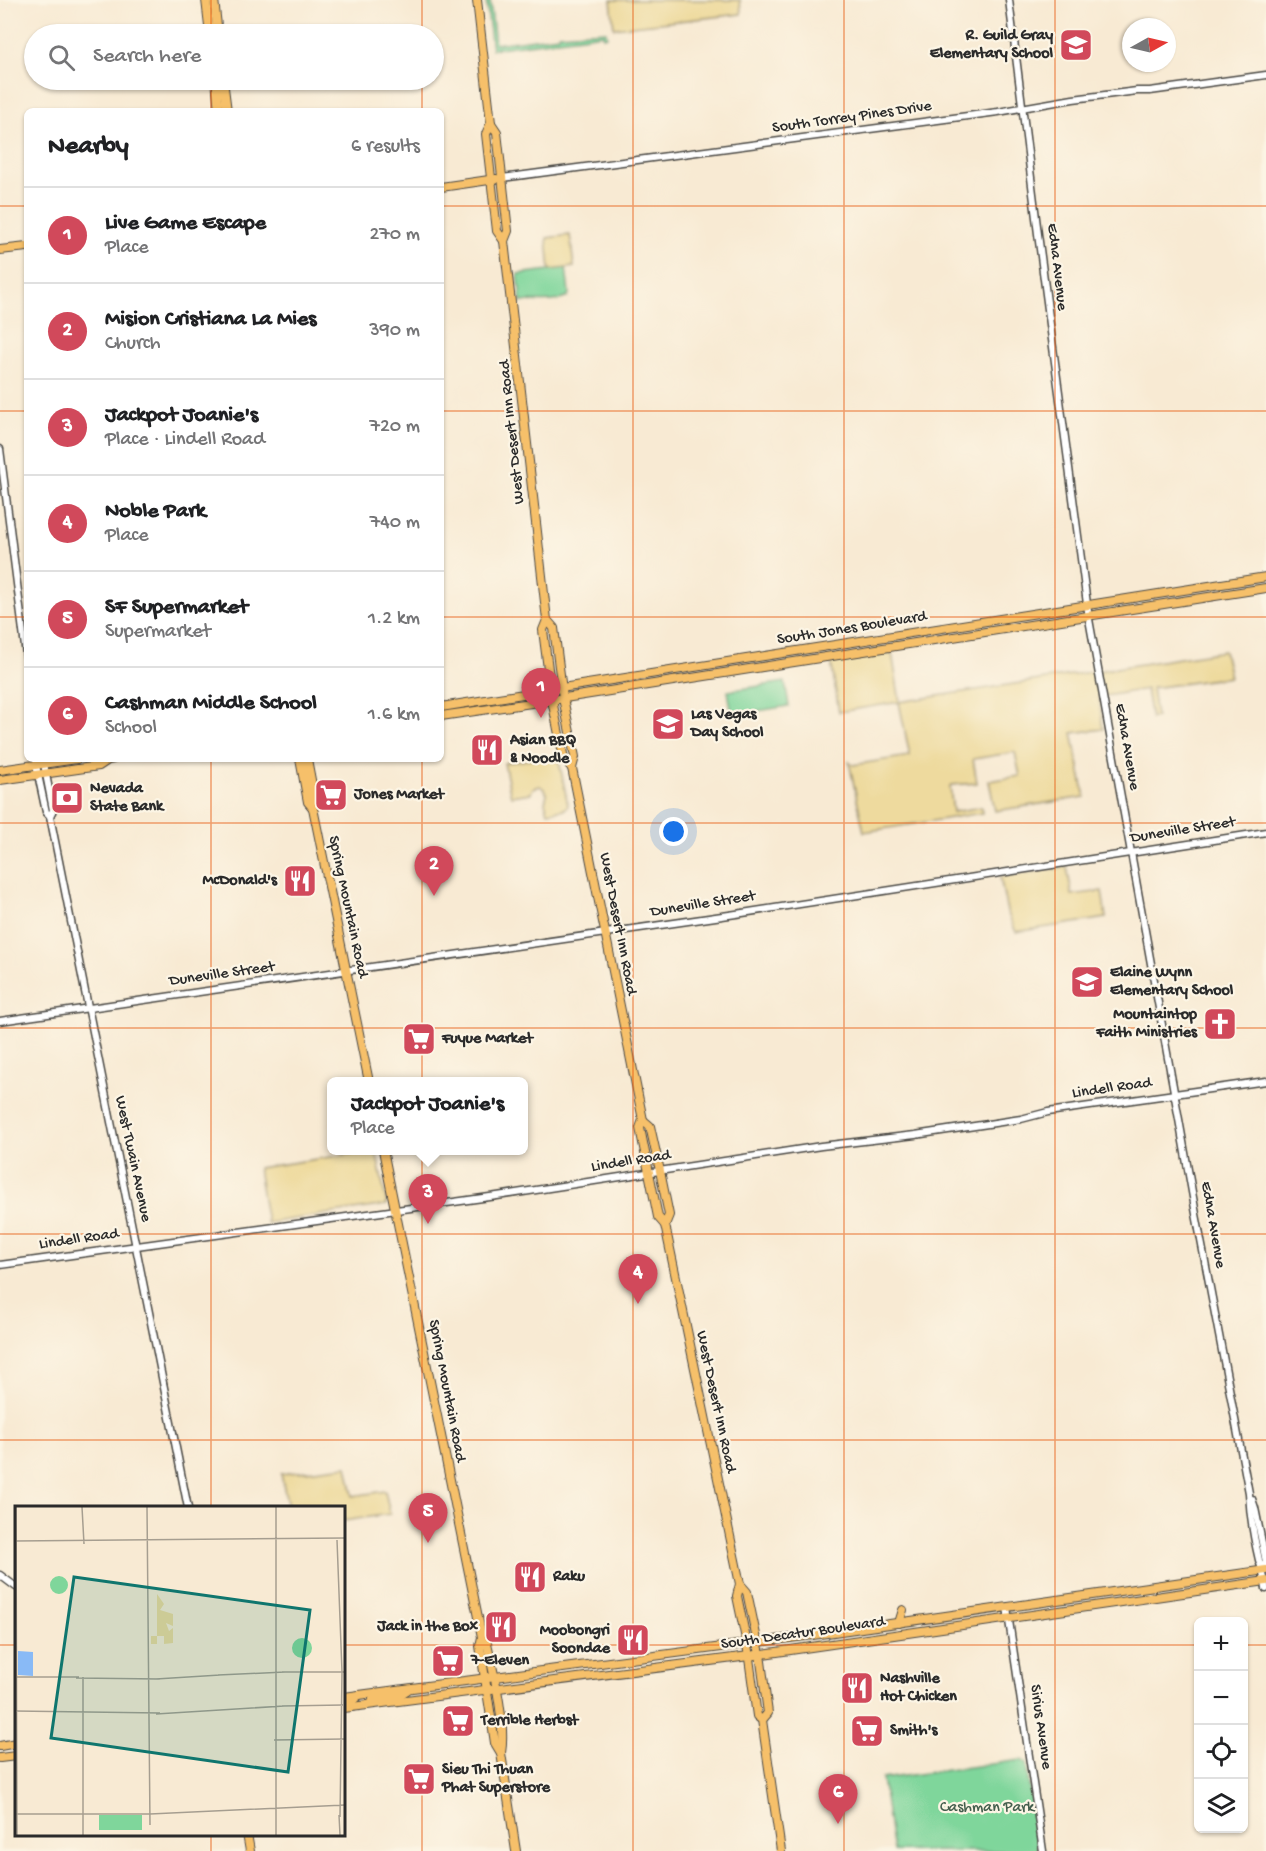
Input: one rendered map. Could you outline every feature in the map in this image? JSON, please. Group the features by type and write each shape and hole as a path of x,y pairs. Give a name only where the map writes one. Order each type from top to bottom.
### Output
{"main road":[{"path":"206,0 209,24"},
{"path":"214,0 217,24"},
{"name":"West Desert Inn Road","path":"477,0 491,123 497,132 508,231 504,241"},
{"path":"217,90 219,108"},
{"path":"224,90 227,108"},
{"name":"West Desert Inn Road","path":"491,123 486,134 497,231 504,241 548,621 554,628 563,698 575,757 572,768 643,1120 640,1128 658,1218 665,1225 740,1584 737,1596 758,1716 762,1720 781,1851"},
{"name":"South Torrey Pines Drive","path":"444,187 502,178"},
{"path":"0,250 24,247"},
{"name":"South Jones Boulevard","path":"444,707 1266,577"},
{"name":"South Jones Boulevard","path":"444,716 1266,588"},
{"name":"West Desert Inn Road","path":"548,621 543,630 550,690 564,759 572,768"},
{"path":"0,770 40,762"},
{"path":"0,780 99,766 104,762"},
{"name":"Spring Mountain Road","path":"301,762 308,802 313,808"},
{"name":"Spring Mountain Road","path":"308,762 315,801 313,808 368,1077"},
{"name":"West Desert Inn Road","path":"643,1120 650,1126 660,1171 669,1215 665,1225"},
{"name":"Spring Mountain Road","path":"384,1155 482,1637 480,1646 490,1677 503,1740 501,1753 516,1851"},
{"name":"South Decatur Boulevard","path":"345,1696 758,1643 1159,1585 1265,1578"},
{"name":"South Decatur Boulevard","path":"345,1708 749,1656 1265,1578"},
{"name":"West Desert Inn Road","path":"740,1584 747,1592 760,1654 768,1713 762,1720"},
{"path":"1130,1600 1131,1595 1154,1592 1159,1589 1159,1585"},
{"path":"899,1623 903,1610"},
{"path":"884,1636 891,1629 909,1626 911,1621"},
{"path":"832,1644 832,1638 850,1635 869,1627"},
{"path":"372,1704 373,1699 399,1695 411,1688"},
{"path":"345,1702 352,1701 360,1694"},
{"path":"0,1746 15,1743"},
{"path":"0,1758 15,1756"},
{"path":"248,1836 250,1851"}],"street":[{"name":"Edna Avenue","path":"1009,0 1089,615 1196,1214 1249,1493 1255,1508 1266,1562 1265,1578"},
{"name":"South Torrey Pines Drive","path":"502,178 695,154 1073,99 1266,75"},
{"path":"0,449 24,639"},
{"name":"West Twain Avenue","path":"40,762 46,812 50,816 188,1506"},
{"name":"Duneville Street","path":"0,1021 606,933 1266,832"},
{"name":"Lindell Road","path":"0,1265 649,1173 820,1146 915,1135 1021,1119 1048,1112 1266,1081"},
{"path":"0,1575 15,1586"},
{"name":"Sirius Avenue","path":"1007,1607 1044,1851"}],"green space":[{"path":"486,0 490,0 495,44 559,36 559,34 606,31 607,36 603,37 603,34 492,49"},
{"path":"566,268 568,297 551,301 521,302 518,274"},
{"path":"785,682 789,706 732,715 728,691"},
{"name":"Cashman Park","path":"1021,1760 1026,1763 1038,1851 893,1851 882,1779"}],"sand":[{"path":"611,0 740,0 741,14 614,28"},
{"path":"570,235 574,267 550,270 547,238"},
{"path":"1224,651 1230,677 1152,688 1156,717 1151,718 1146,689 1099,697 1103,729 1072,733 1085,797 995,811 989,781 1020,776 1015,752 973,759 977,783 951,785 953,812 981,807 982,813 864,832 849,762 853,765 910,756 899,702 839,712 831,661 892,653 900,702"},
{"path":"558,756 568,805 565,809 548,812 545,802 547,794 540,786 533,788 531,793 511,796 504,763"},
{"path":"1067,867 1072,895 1102,891 1106,918 1016,932 1007,911 1000,877"},
{"path":"344,1155 377,1155 387,1205 267,1223 258,1168"},
{"path":"347,1466 353,1496 385,1491 390,1514 345,1521 345,1506 288,1506 281,1474"}],"place":[{"name":"R. Guild Gray Elementary School","path":"1076,45"},
{"name":"Live Game Escape","path":"541,718"},
{"name":"Las Vegas Day School","path":"668,724"},
{"name":"Asian BBQ & Noodle","path":"487,750"},
{"name":"Jones Market","path":"331,795"},
{"name":"Nevada State Bank","path":"67,798"},
{"name":"McDonald's","path":"300,881"},
{"name":"Mision Cristiana La Mies","path":"434,896"},
{"name":"Elaine Wynn Elementary School","path":"1087,982"},
{"name":"Mountaintop Faith Ministries","path":"1220,1024"},
{"name":"Fuyue Market","path":"419,1039"},
{"name":"Jackpot Joanie's","path":"428,1224"},
{"name":"Noble Park","path":"638,1304"},
{"name":"SF Supermarket","path":"428,1543"},
{"name":"Raku","path":"530,1577"},
{"name":"Jack in the Box","path":"501,1627"},
{"name":"Moobongri Soondae","path":"633,1640"},
{"name":"7-Eleven","path":"448,1661"},
{"name":"Nashville Hot Chicken","path":"857,1688"},
{"name":"Terrible Herbst","path":"458,1721"},
{"name":"Smith's","path":"867,1731"},
{"name":"Sieu Thi Thuan Phat Superstore","path":"419,1779"},
{"name":"Cashman Middle School","path":"838,1824"}]}
